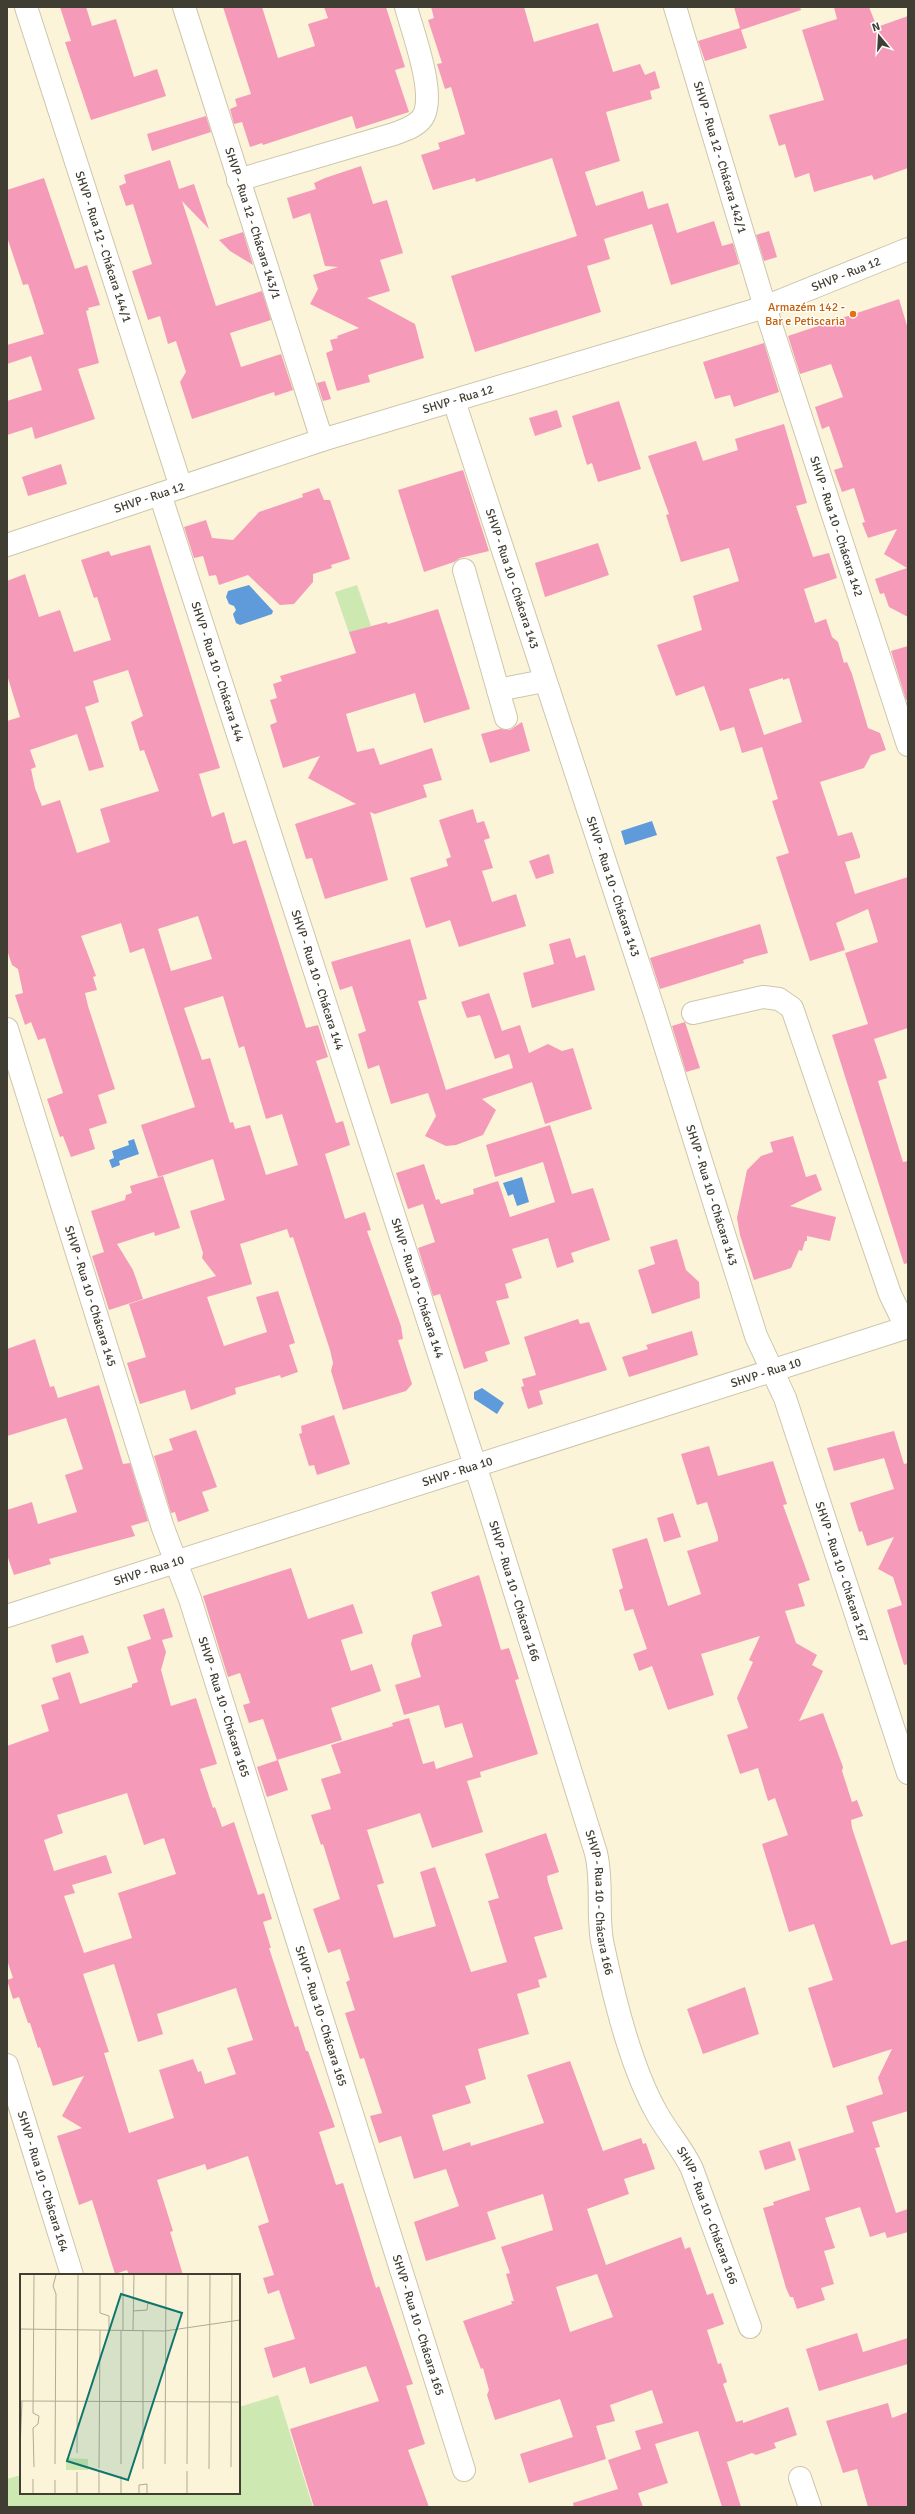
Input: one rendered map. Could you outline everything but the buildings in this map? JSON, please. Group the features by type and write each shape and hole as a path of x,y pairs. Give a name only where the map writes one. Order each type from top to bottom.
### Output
{"street":[{"name":"SHVP - Rua 12 - Chácara 144/1","path":"26,7 181,487"},
{"name":"SHVP - Rua 12 - Chácara 143/1","path":"184,7 322,440"},
{"path":"238,180 394,134 413,126 424,115 427,102 426,84 406,7"},
{"name":"SHVP - Rua 12 - Chácara 142/1","path":"675,7 765,307"},
{"name":"SHVP - Rua 12","path":"7,545 322,440 765,307 908,249"},
{"name":"SHVP - Rua 10 - Chácara 142","path":"765,307 908,745"},
{"name":"SHVP - Rua 10 - Chácara 143","path":"454,401 544,681 655,1014 756,1336 772,1371"},
{"name":"SHVP - Rua 10 - Chácara 144","path":"160,494 475,1466"},
{"path":"464,570 506,718"},
{"path":"498,690 544,681"},
{"path":"693,1013 763,997 779,1000 792,1008 890,1294 907,1327"},
{"name":"SHVP - Rua 10 - Chácara 145","path":"7,1029 176,1562"},
{"name":"SHVP - Rua 10","path":"7,1616 907,1327"},
{"name":"SHVP - Rua 10 - Chácara 167","path":"772,1371 785,1398 908,1773"},
{"name":"SHVP - Rua 10 - Chácara 166","path":"475,1466 596,1853 599,1867 599,1921 602,1939 612,1983 636,2068 654,2108 684,2151 692,2169 750,2327"},
{"name":"SHVP - Rua 10 - Chácara 165","path":"176,1562 190,1599 464,2470"},
{"name":"SHVP - Rua 10 - Chácara 164","path":"7,2065 72,2274"},
{"path":"800,2478 810,2507"}],"green space":[{"path":"357,585 371,626 349,633 335,592"},
{"path":"278,2395 313,2507 7,2507 7,2479 20,2475 20,2494 240,2494 240,2407"}],"water":[{"path":"249,585 273,611 272,614 240,625 236,623 233,614 236,610 234,606 229,604 226,597 228,591"},
{"path":"652,821 657,835 625,845 621,831"},
{"path":"134,1139 139,1154 119,1161 120,1165 112,1168 109,1160 114,1158 112,1151 129,1145 128,1141"},
{"path":"522,1177 529,1202 517,1206 513,1194 508,1196 503,1183"},
{"path":"482,1388 504,1403 497,1414 474,1399 474,1392"}],"place":[{"name":"Armazém 142 - Bar e Petiscaria","path":"853,314"}]}
